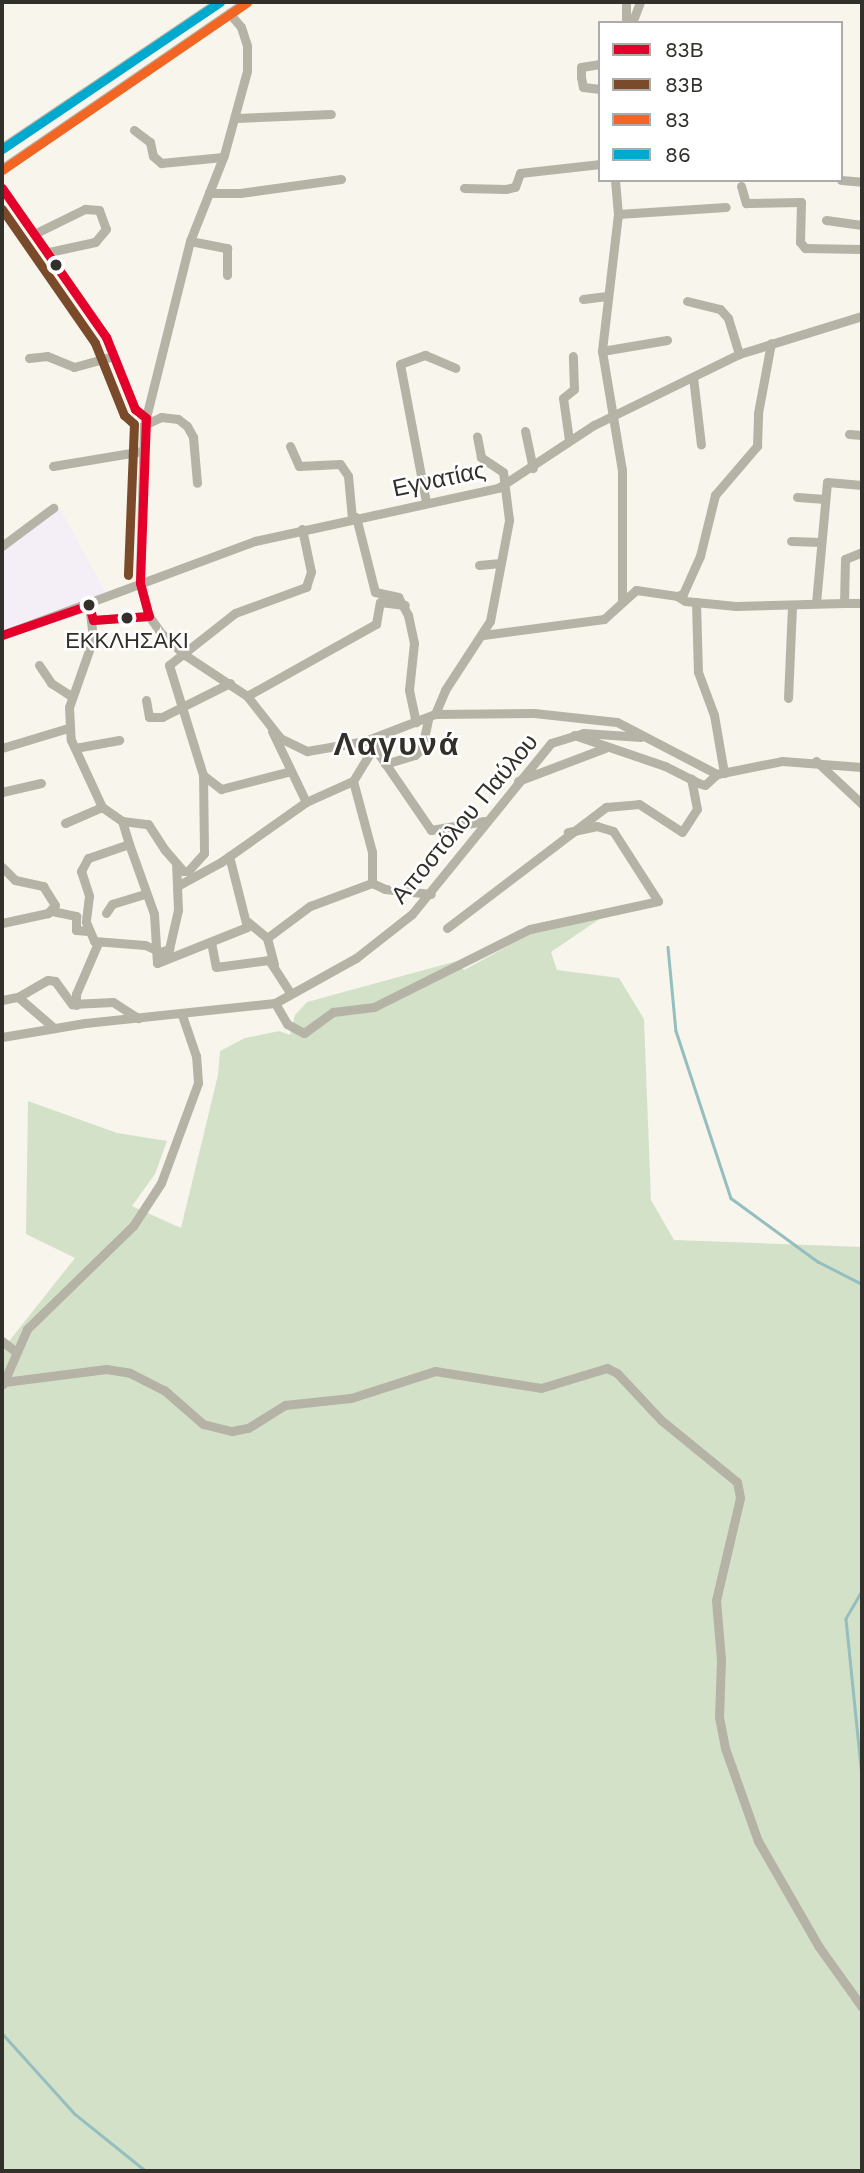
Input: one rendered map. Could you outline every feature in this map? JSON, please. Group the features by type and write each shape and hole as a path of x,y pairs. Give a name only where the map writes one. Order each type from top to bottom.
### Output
{"main road":[{"path":"2,149 220,2"},
{"path":"2,170 247,2"}],"street":[{"path":"626,2 629,21"},
{"path":"630,21 640,2"},
{"path":"229,13 241,27 247,46 236,118 190,241 145,421 140,583 149,616 185,655 247,696 272,730 306,802"},
{"path":"598,64 581,67 583,87 598,89"},
{"path":"236,118 331,114"},
{"path":"134,130 150,142 153,156 162,163 223,157"},
{"path":"464,188 506,190 514,187 520,173 598,164"},
{"path":"209,193 240,193 341,179"},
{"path":"843,180 862,182"},
{"path":"615,182 618,214 602,351 622,481 622,599"},
{"path":"741,186 746,203 801,202 800,242 805,248 862,248"},
{"path":"2,188 49,252 114,356 135,409 145,421"},
{"path":"618,214 726,207"},
{"path":"36,233 85,209 99,210 106,229 95,242 49,252"},
{"path":"826,220 862,225"},
{"path":"190,241 227,248 227,275"},
{"path":"583,299 607,296"},
{"path":"687,301 720,309 728,318 739,354"},
{"name":"Εγνατίας","path":"2,635 89,606 140,583 302,528 505,485 533,468 569,440 611,416 739,354 862,316"},
{"path":"602,351 667,340"},
{"path":"677,596 687,587 700,556 715,495 757,446 758,413 771,343"},
{"path":"426,502 400,364 425,355 455,368"},
{"path":"29,358 47,356 74,367 114,356"},
{"path":"569,440 563,398 574,388 573,356"},
{"path":"693,377 701,445"},
{"path":"145,421 161,417 178,419 187,426 193,437 197,483"},
{"path":"525,431 533,468"},
{"path":"849,433 862,435"},
{"path":"385,764 415,755 422,748 431,717 454,676 483,635 496,600 510,512 503,472 481,457 477,436"},
{"path":"247,696 376,624 381,599 372,586 354,517 348,476 340,464 299,466 290,446"},
{"path":"53,466 143,451"},
{"path":"816,603 827,482 832,480 862,485"},
{"path":"797,497 825,499"},
{"path":"2,546 53,508"},
{"path":"208,869 204,853 203,775 181,711 169,665 235,613 306,587 311,572 302,528"},
{"path":"791,541 821,542"},
{"path":"844,603 845,559 862,552"},
{"path":"480,565 500,563"},
{"path":"483,635 594,622 610,617 622,599 636,590 677,596 696,602 792,605 862,603"},
{"path":"381,599 398,597 405,605 414,643 409,690 416,722"},
{"path":"696,602 698,672 714,715 721,774"},
{"path":"788,698 792,605"},
{"path":"89,606 93,620 93,639 71,696 68,729 102,807 122,821 148,824 176,862 188,871 204,853"},
{"path":"93,620 149,616"},
{"path":"39,665 51,683 71,696"},
{"path":"146,700 146,714 153,719 181,711 230,683"},
{"path":"272,730 307,751 374,738 431,717 534,713 598,718 631,727 646,738 721,774"},
{"path":"2,748 68,729"},
{"path":"573,734 605,748 665,766 705,785 721,774 771,762 816,761 862,767"},
{"name":"Αποστόλου Παύλου","path":"2,1037 54,1028 275,1003 356,958 431,894 484,821 551,743 573,734 646,738"},
{"path":"374,738 376,750 431,831 484,821"},
{"path":"75,748 119,740"},
{"path":"517,781 605,748"},
{"path":"179,885 229,856 306,802 353,781 376,750"},
{"path":"816,761 862,804"},
{"path":"203,775 221,789 291,771"},
{"path":"447,928 568,832 606,807 627,803 651,808 676,833 682,832 697,810 691,779"},
{"path":"353,781 372,852 372,883"},
{"path":"2,792 41,783"},
{"path":"65,822 102,807"},
{"path":"122,821 144,894 153,914 157,963 241,932 248,922"},
{"path":"275,1003 286,1024 304,1033 333,1012 374,1007 530,929 658,901 614,831 597,825 568,832"},
{"path":"129,844 88,858 81,870 89,896 86,908 88,931 98,943 154,947 165,952 172,942 179,885 176,862"},
{"path":"229,856 248,922 267,938 274,964 291,994"},
{"path":"2,867 15,880 43,886 53,899 52,911"},
{"path":"267,938 310,906 372,883 385,889 431,894"},
{"path":"106,913 112,904 144,894"},
{"path":"86,908 75,909 76,930 88,931"},
{"path":"2,923 52,911 76,916"},
{"path":"211,942 216,967 259,959 274,964"},
{"path":"76,1006 76,994 98,943"},
{"path":"2,1000 18,997 48,980 55,981 76,1006"},
{"path":"18,997 54,1028"},
{"path":"76,1006 113,1002 138,1018"},
{"path":"3,1384 16,1352 45,1308 133,1226 165,1174 198,1083 196,1056 182,1015"},
{"path":"2,1341 16,1352"},
{"path":"3,1384 106,1369 130,1373 164,1390 203,1424 232,1431 248,1428 295,1402 351,1398 435,1371 541,1388 607,1368 617,1373 662,1420 737,1482 740,1498 716,1600 721,1660 719,1717 725,1748 758,1841 819,1947 862,2007"}],"shaded area":[{"path":"59,507 107,595 2,633 2,550"}],"green space":[{"path":"607,914 551,952 557,970 619,978 644,1019 651,1200 674,1240 862,1247 862,2171 2,2171 2,1350 75,1258 26,1234 28,1101 117,1133 167,1141 155,1174 132,1206 181,1228 218,1075 220,1051 245,1038 279,1031 290,1035 295,1015 307,1002 457,961 464,970 534,932"}],"waterway":[{"path":"668,947 676,1031 731,1198 817,1261 862,1284"},
{"path":"862,1591 846,1619 862,1776"},
{"path":"2,2033 75,2114 146,2171"}],"transit line":[{"name":"86","path":"2,149 220,2"},
{"name":"83","path":"2,170 247,2"},
{"name":"83Β","path":"2,188 106,337 135,409 146,418 140,583 149,616 93,620 89,605 2,635"},
{"name":"83B","path":"2,209 95,343 124,415 134,424 128,575"}],"place":[{"name":"ΕΚΚΛΗΣΑΚΙ","path":"127,618"}],"district":[{"name":"Λαγυνά","path":"397,744"}]}
